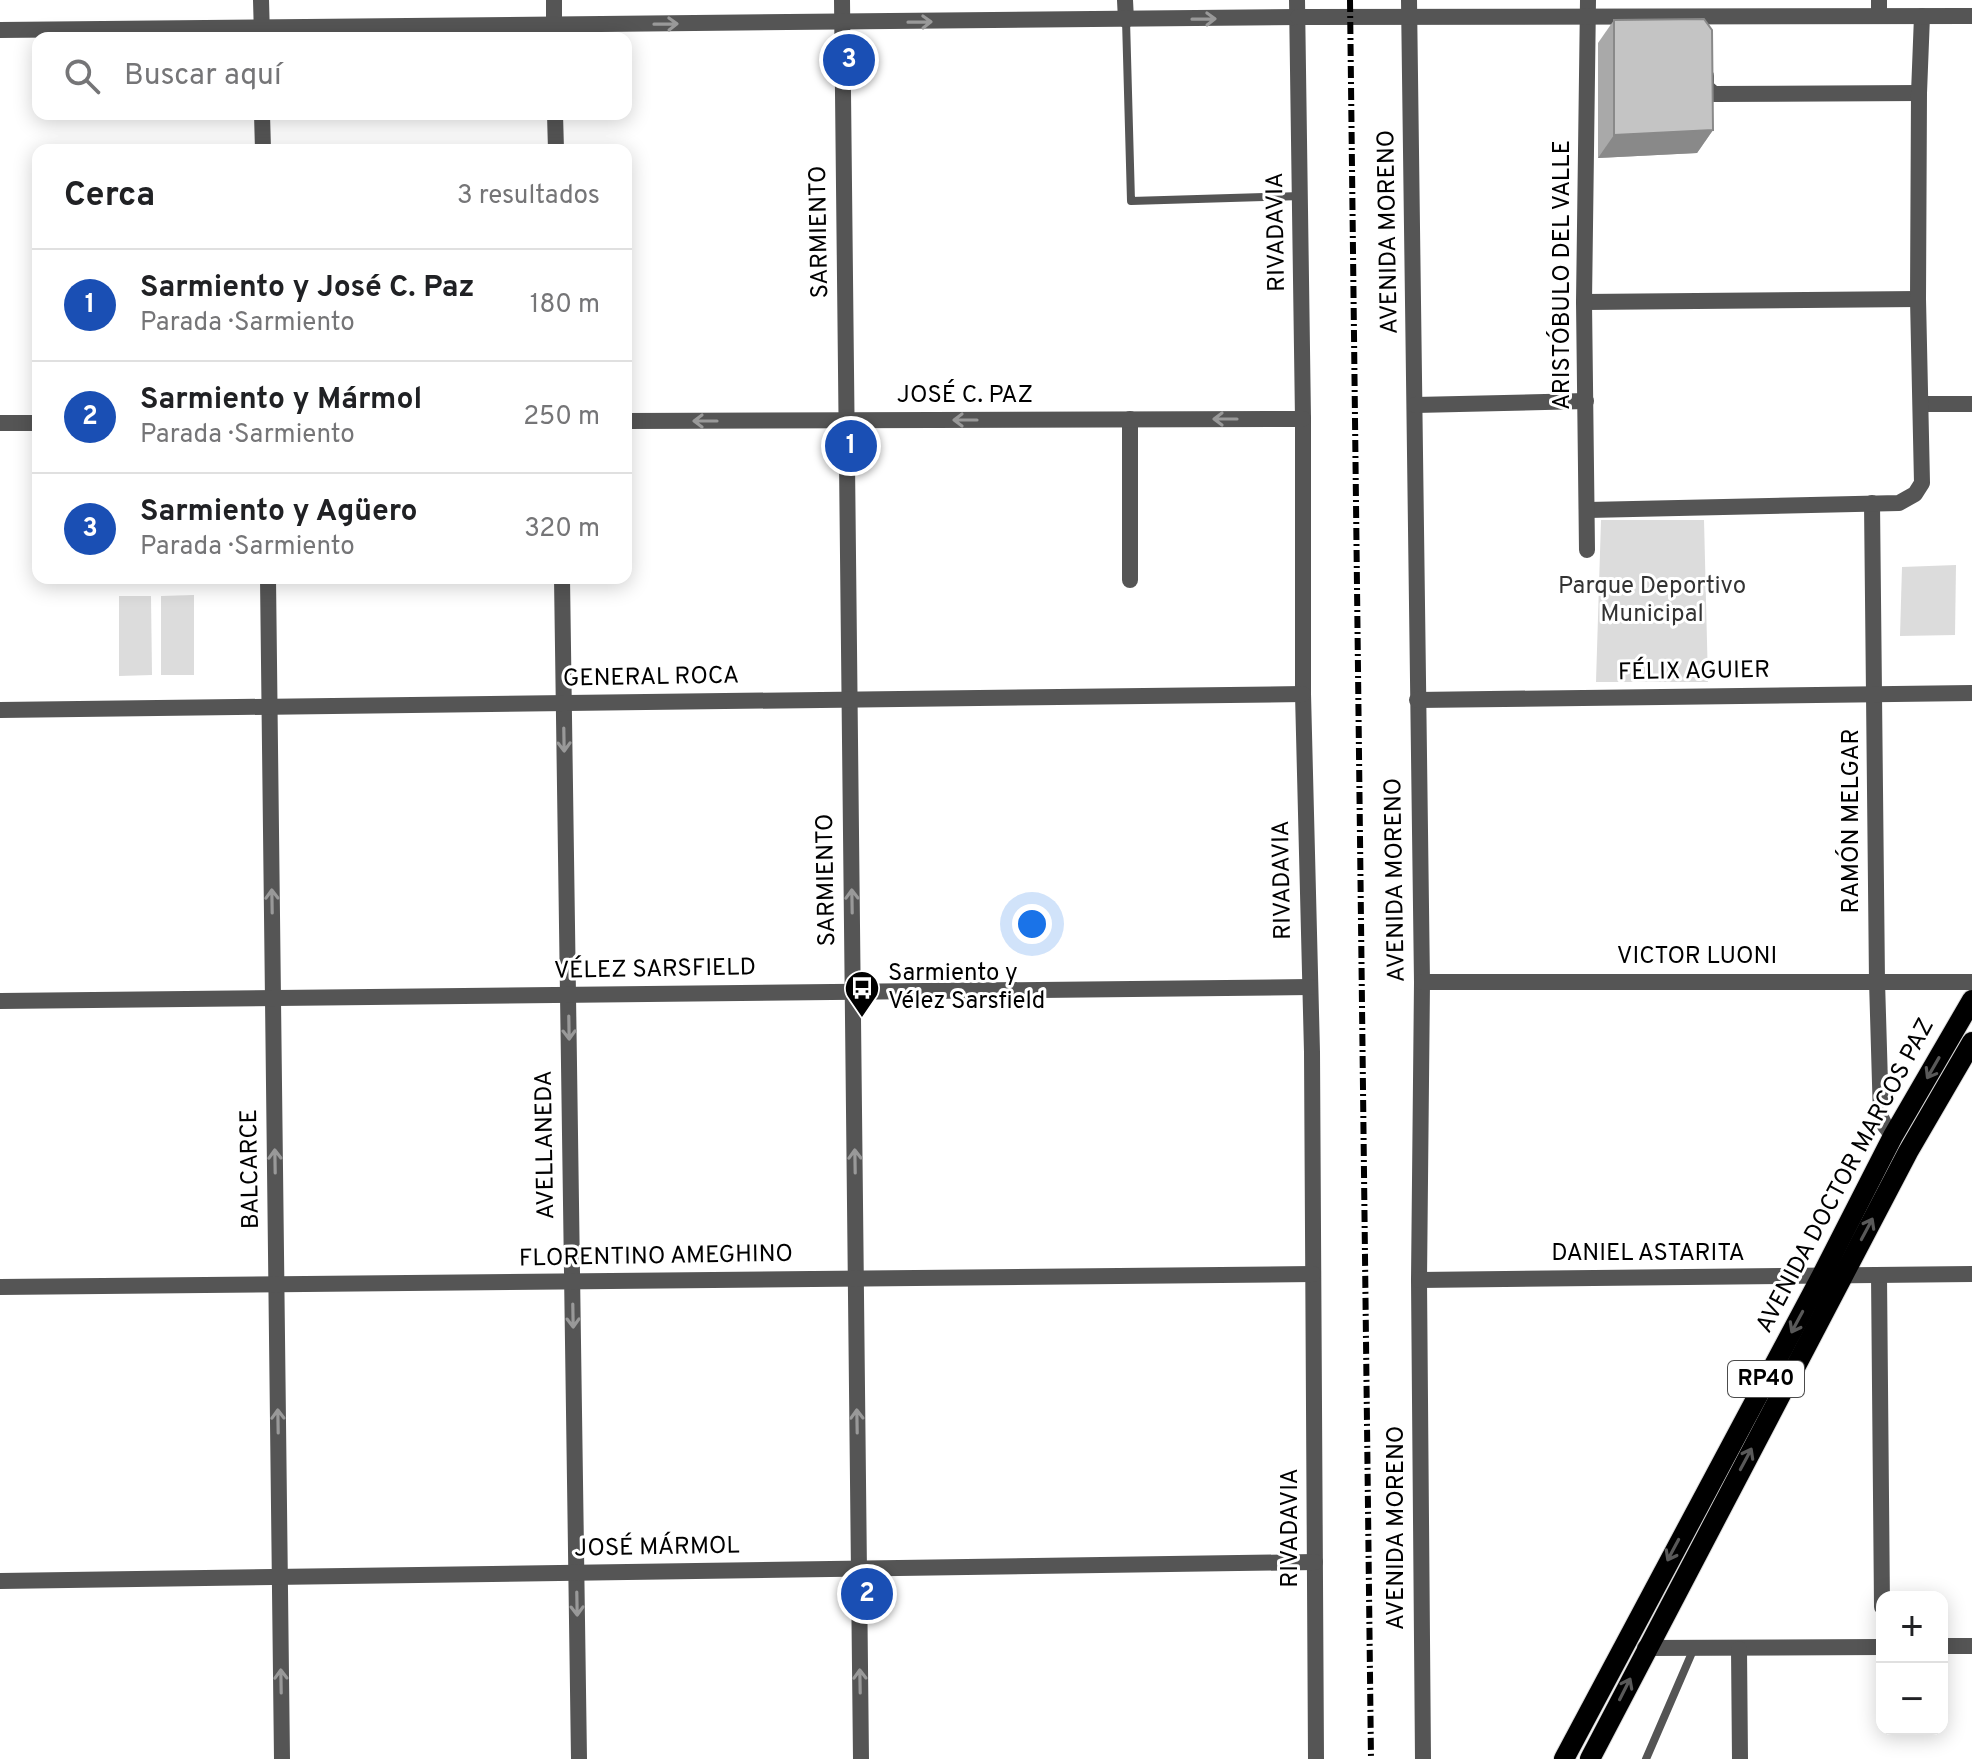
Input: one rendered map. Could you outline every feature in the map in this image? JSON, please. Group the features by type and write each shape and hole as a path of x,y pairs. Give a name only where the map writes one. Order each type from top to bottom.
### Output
{"main road":[{"name":"AVENIDA DOCTOR MARCOS PAZ","path":"1564,1759 1893,1136 1972,1000"},
{"name":"AVENIDA DOCTOR MARCOS PAZ","path":"1590,1759 1645,1648 1908,1152 1972,1042"}],"street":[{"path":"261,0 262,32"},
{"path":"554,0 554,32 842,22 1298,17 1409,19 1588,8 1708,25 1879,8 1922,16 1972,16"},
{"name":"SARMIENTO","path":"842,0 861,1759"},
{"path":"1125,0 1126,20"},
{"name":"RIVADAVIA","path":"1297,0 1316,1759"},
{"name":"AVENIDA MORENO","path":"1409,0 1422,982 1419,1280 1423,1759"},
{"name":"ARISTÓBULO DEL VALLE","path":"1587,550 1584,302 1588,8"},
{"path":"1588,510 1899,503 1915,494 1922,483 1918,299 1922,16"},
{"path":"0,30 175,32"},
{"path":"1707,60 1706,87 1714,94 1919,93"},
{"path":"262,120 263,144"},
{"path":"555,120 556,144"},
{"path":"1584,302 1918,299"},
{"path":"1415,405 1586,401"},
{"path":"1922,404 1972,404"},
{"path":"1130,419 1130,580"},
{"name":"JOSÉ C. PAZ","path":"632,421 1303,419"},
{"path":"0,423 32,423"},
{"name":"RAMÓN MELGAR","path":"1872,503 1881,1117 1893,1136"},
{"name":"BALCARCE","path":"268,584 282,1759"},
{"name":"AVELLANEDA","path":"562,584 579,1759"},
{"name":"FÉLIX AGUIER","path":"1417,700 1972,693"},
{"name":"GENERAL ROCA","path":"0,710 1303,694"},
{"name":"VICTOR LUONI","path":"1422,982 1972,982"},
{"name":"VÉLEZ SARSFIELD","path":"0,1001 1310,987"},
{"name":"FLORENTINO AMEGHINO","path":"0,1287 1313,1274"},
{"name":"DANIEL ASTARITA","path":"1419,1280 1972,1274"},
{"path":"1879,1275 1882,1591"},
{"name":"JOSÉ MÁRMOL","path":"0,1581 1315,1562"},
{"path":"1948,1646 1972,1646"},
{"path":"1645,1648 1876,1647"},
{"path":"1739,1649 1740,1759"}],"lane":[{"path":"1126,20 1131,201 1300,196"},
{"path":"1646,1759 1694,1648"}],"green space":[{"name":"Parque Deportivo Municipal","path":"1601,520 1704,520 1708,682 1596,682"},
{"path":"1956,565 1955,635 1900,636 1902,567"},
{"path":"194,595 194,675 161,675 161,596"},
{"path":"119,596 151,596 152,675 119,676"}],"building":[{"path":"1704,19 1712,30 1713,130 1614,135 1614,20"}],"railway":[{"path":"1350,0 1371,1759"}],"place":[{"name":"Sarmiento y Agüero","path":"849,60"},
{"name":"Sarmiento y José C. Paz","path":"851,446"},
{"name":"Sarmiento y Vélez Sarsfield","path":"862,1019"},
{"name":"Sarmiento y Mármol","path":"867,1594"}]}
